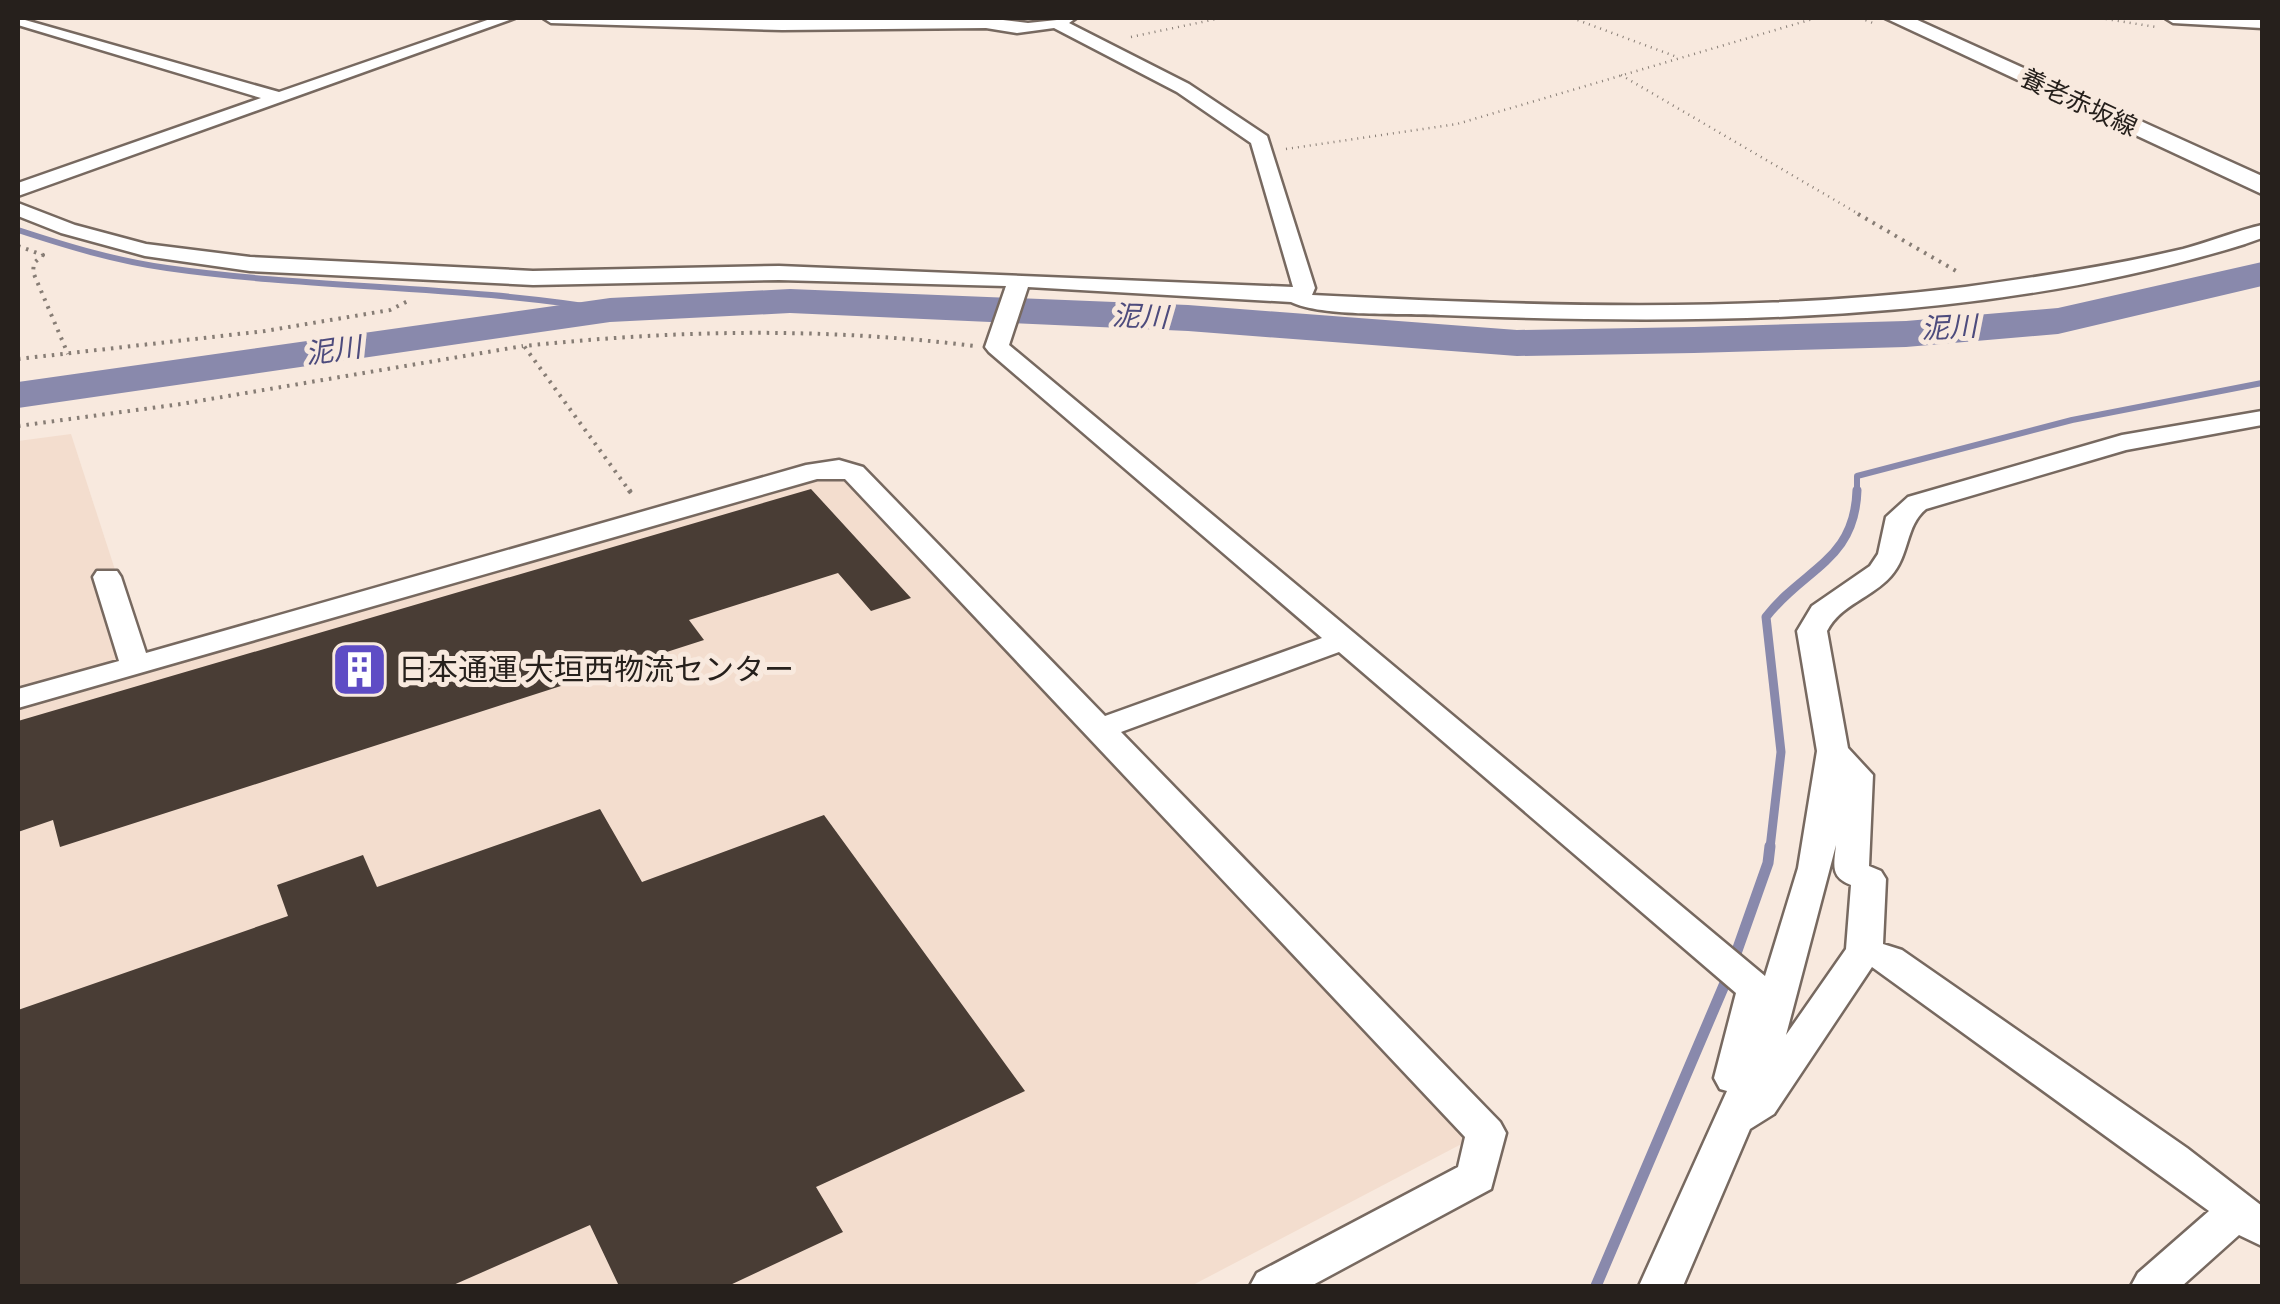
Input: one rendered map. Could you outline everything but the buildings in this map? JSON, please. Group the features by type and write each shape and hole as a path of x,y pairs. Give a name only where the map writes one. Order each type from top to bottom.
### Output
{"main road":[{"name":"養老赤坂線","path":"1896,18 2262,186"}],"street":[{"path":"18,190 507,18"},
{"path":"551,18 782,25 986,23 1010,29 1063,20 1093,45 1182,88 1260,140 1304,288 1296,296"},
{"path":"2173,18 2262,23"},
{"path":"18,20 276,98"},
{"path":"18,209 68,229 144,250 250,264 533,278 779,273 1296,296 1308,302 1597,313 1904,300 1994,290 2162,260 2262,230"},
{"path":"1018,284 998,345 1756,988 1733,1083 1730,1126"},
{"path":"1661,1286 1759,1063 1814,868 1833,751 1812,630 1822,612 1880,572 1892,554 1900,517 1917,503 2122,443 2262,418"},
{"path":"18,699 815,471 839,468 854,473 1486,1133 1476,1178 1272,1286"},
{"path":"108,577 135,665"},
{"path":"1100,729 1346,639"},
{"path":"1730,1126 1760,1103 1864,951 1869,879 1851,872 1856,775 1833,751"},
{"path":"1864,951 1889,959 2250,1220 2153,1286"}],"path":[{"path":"1093,45 1220,18"},
{"path":"1572,18 1680,58"},
{"path":"1264,152 1457,124 1816,18"},
{"path":"1620,75 1994,290"},
{"path":"18,246 42,255 34,263 34,272 68,354"},
{"path":"18,359 283,328 390,310 410,300"},
{"path":"18,426 182,404 524,346 611,336 744,332 998,345"},
{"path":"524,346 649,518"}],"shaded area":[{"path":"71,434 142,653 18,688 18,441"},
{"path":"828,473 845,475 1471,1139 1191,1286 18,1286 18,708"}],"waterway":[{"path":"18,230 92,252 167,268 499,296 610,310"},
{"name":"泥川","path":"18,395 610,310 790,301 1188,318 1517,343 1694,340 1906,334 2058,321 2262,274"},
{"path":"1857,490 1857,476 2072,420 2262,383"},
{"path":"1770,848 1781,752 1766,617 1837,548 1854,514 1857,490"},
{"path":"1733,962 1768,863 1770,846"},
{"path":"1596,1286 1728,976"}],"place":[{"name":"日本通運 大垣西物流センター","path":"359,670"}]}
